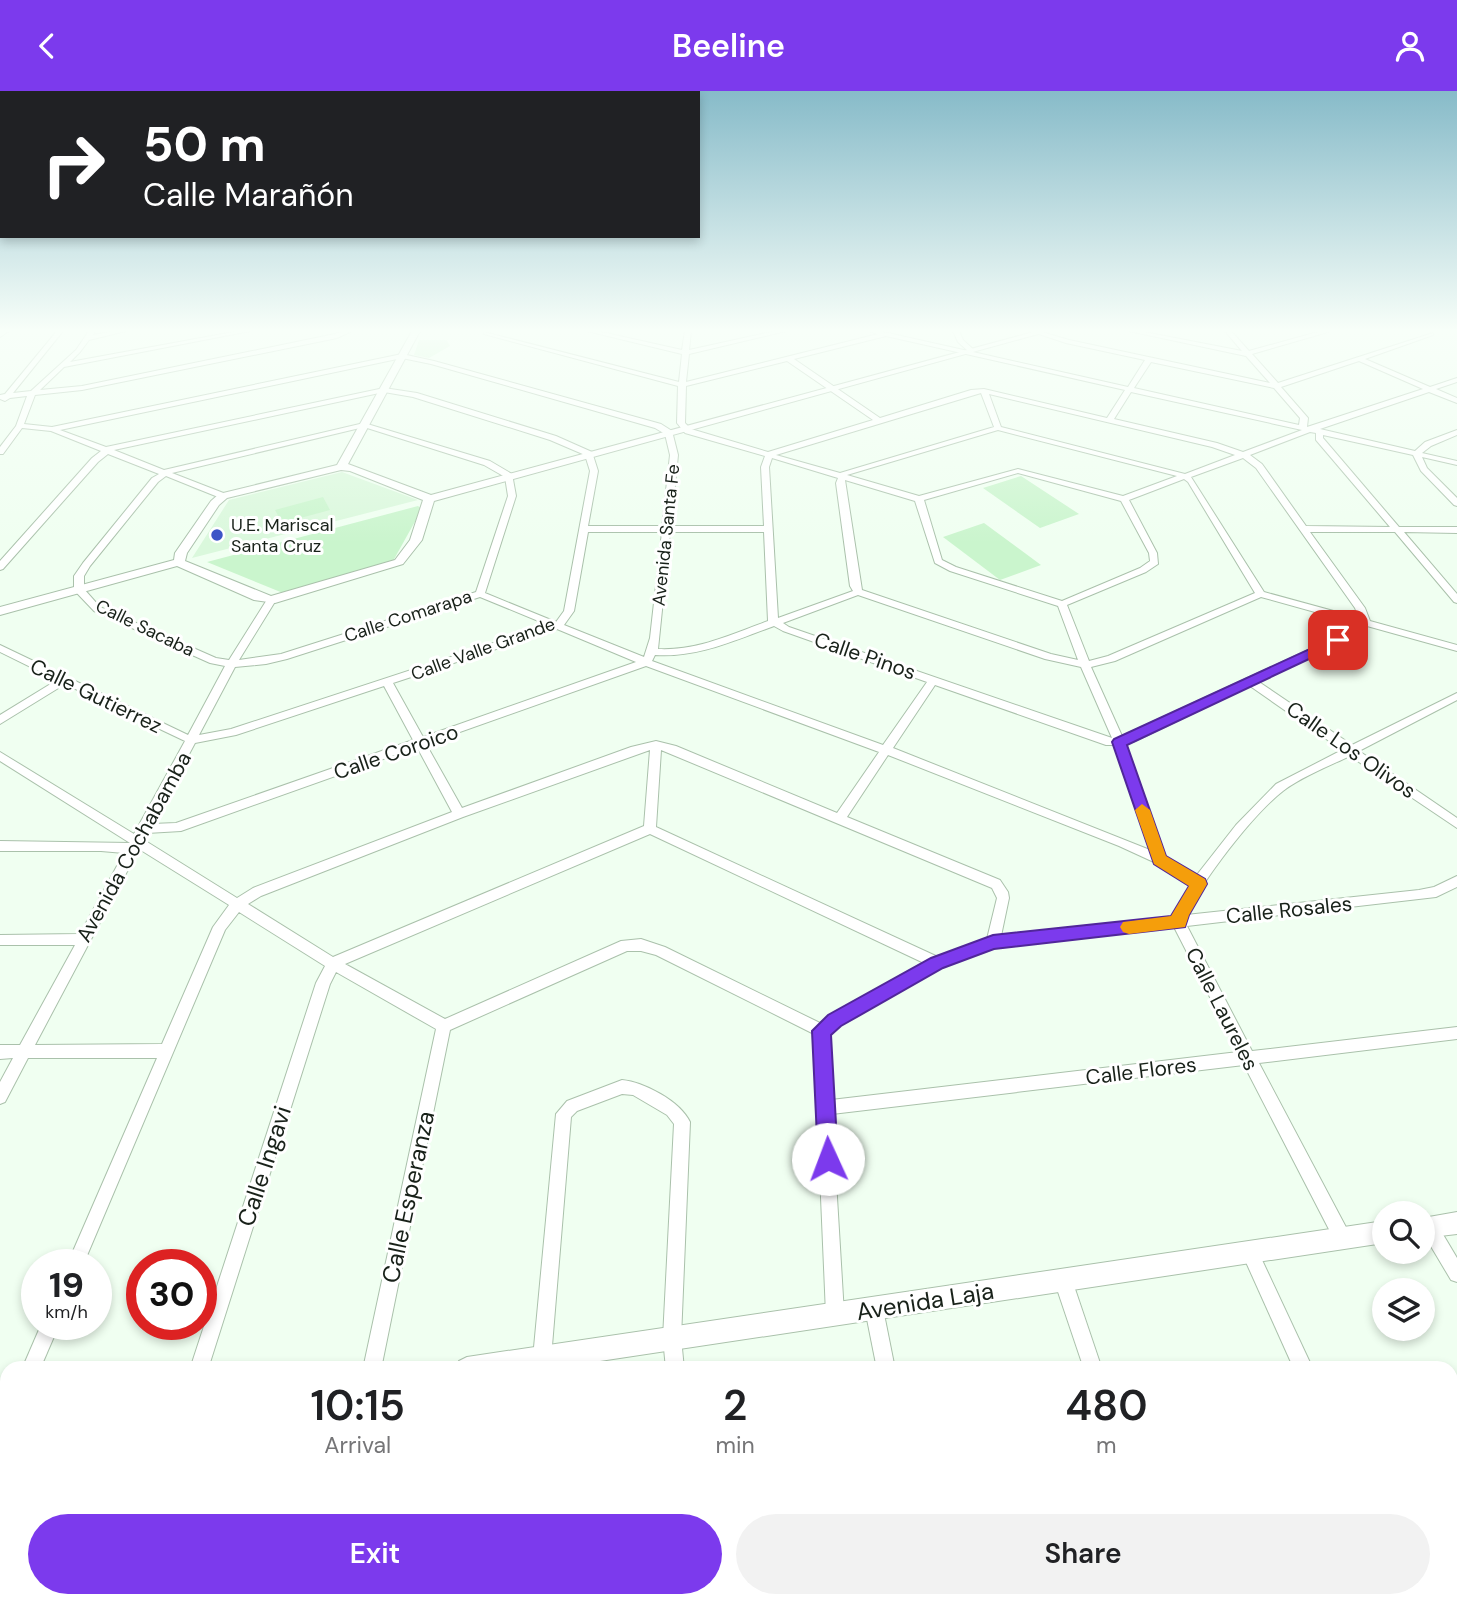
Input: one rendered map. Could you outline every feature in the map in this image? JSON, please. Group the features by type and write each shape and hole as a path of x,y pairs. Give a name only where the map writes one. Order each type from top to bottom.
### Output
{"street":[{"path":"0,452 20,426 29,402"},
{"path":"52,429 183,402"},
{"path":"0,567 95,460 109,449 329,402"},
{"path":"341,467 377,402"},
{"path":"436,402 540,434 589,454"},
{"name":"Avenida Santa Fe","path":"573,402 645,422 669,433 674,455 668,529 649,657"},
{"path":"682,402 681,423 684,428 919,499 1018,471 1124,499 1392,402"},
{"path":"20,426 52,429 109,449 223,496 341,467 352,468 429,499 782,402"},
{"path":"853,402 878,420"},
{"path":"770,454 938,402"},
{"path":"988,402 998,428"},
{"path":"1029,402 1214,445 1246,456 1259,466 1360,608 1366,624"},
{"path":"1109,421 1121,402"},
{"path":"1190,402 1457,463"},
{"path":"1290,402 1457,600"},
{"path":"167,472 364,425 487,463 509,476"},
{"path":"843,474 998,428 1185,476 1191,480 1260,594"},
{"path":"1416,454 1428,443 1457,432"},
{"name":"Calle Valle Grande","path":"193,740 232,732 388,683 559,625 569,611 585,529 594,471 589,454"},
{"path":"770,454 765,467 766,529 773,621"},
{"path":"1416,454 1424,469 1457,503"},
{"name":"Calle Sacaba","path":"167,472 155,480 86,565 79,576 79,590 97,609 214,661 231,665"},
{"path":"843,474 840,483 855,586 859,592 1049,657 1085,665 1111,659 1260,594 1457,648"},
{"name":"Calle Comarapa","path":"231,665 253,663 297,651 480,594 512,496 509,476"},
{"path":"179,562 181,554 201,523 223,496"},
{"path":"0,611 179,562 200,573 271,600 399,562 416,540 429,499"},
{"path":"919,499 938,561 953,569 1062,604 1143,570 1154,562 1153,553 1124,499"},
{"path":"585,529 766,529"},
{"path":"1303,529 1457,530"},
{"path":"649,657 704,648 859,592"},
{"path":"480,594 649,657 1160,860 1199,884"},
{"name":"Avenida Cochabamba","path":"0,1097 231,665 271,600"},
{"path":"1062,604 1119,742 1160,860"},
{"name":"Calle Pinos","path":"773,621 786,629 1110,742 1119,742"},
{"path":"1119,742 1252,682 1366,624"},
{"name":"Calle Gutierrez","path":"0,648 159,728 193,740"},
{"name":"Calle Coroico","path":"137,840 422,744 649,657"},
{"path":"840,818 933,680"},
{"path":"0,720 63,681"},
{"name":"Calle Los Olivos","path":"1252,682 1455,819"},
{"path":"388,683 459,814"},
{"name":"Calle Laureles","path":"1342,1237 1247,1059 1179,922 1180,913 1263,801 1280,787 1457,696"},
{"path":"650,829 656,745"},
{"path":"82,1249 220,927 237,904 257,892 635,750 656,745 672,749 996,884 1003,892 1003,898 993,942"},
{"path":"0,756 333,964 444,1026 626,945 641,945 660,951 821,1031 835,1314"},
{"path":"333,964 650,829 937,963"},
{"path":"0,846 102,846 137,840"},
{"name":"Calle Rosales","path":"821,1031 834,1020 937,963 993,942 1419,895 1436,892 1457,881"},
{"path":"0,940 84,939"},
{"name":"Calle Ingavi","path":"202,1361 319,996 333,964"},
{"name":"Calle Esperanza","path":"374,1361 444,1026"},
{"name":"Calle Flores","path":"826,1108 1457,1033"},
{"path":"0,1052 165,1051"},
{"path":"542,1358 564,1114 572,1106 622,1087 635,1088 672,1109 682,1122 672,1338 674,1361"},
{"path":"1435,1226 1457,1223"},
{"name":"Avenida Laja","path":"522,1361 1372,1233"},
{"path":"1435,1241 1457,1274"},
{"path":"1250,1251 1300,1361"},
{"path":"1063,1279 1090,1361"},
{"path":"874,1309 884,1361"},
{"path":"34,1361 44,1340"}],"shaded area":[{"path":"342,472 418,500 192,558 229,500"},
{"path":"1021,476 1079,514 1040,528 983,488"},
{"path":"323,497 330,510 282,523 275,510"},
{"path":"418,506 422,509 393,561 283,593 207,562"},
{"path":"984,523 1041,565 1000,580 943,537"}],"slow traffic":[{"path":"1129,927 1179,922 1180,913 1199,884 1160,860 1142,810"}],"place":[{"name":"U.E. Mariscal Santa Cruz","path":"217,535"}],"route":[{"path":"828,1159 821,1031 834,1020 937,963 993,942 1179,922 1180,913 1199,884 1160,860 1119,742 1338,640"}]}
